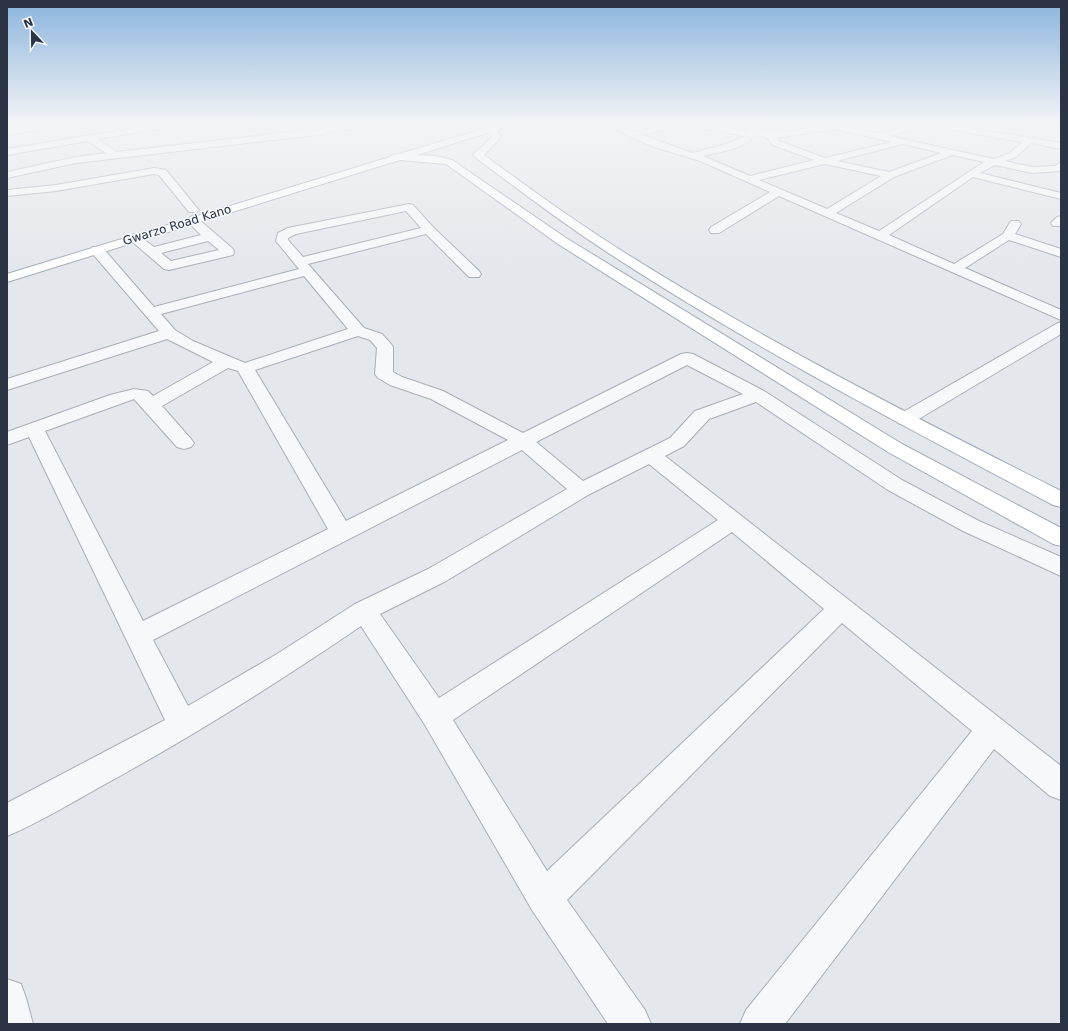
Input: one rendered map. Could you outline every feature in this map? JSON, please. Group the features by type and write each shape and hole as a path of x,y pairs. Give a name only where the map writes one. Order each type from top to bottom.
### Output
{"main road":[{"path":"7,268 193,215 333,172"},
{"name":"Gwarzo Road Kano","path":"7,278 134,238 193,215 342,172"},
{"path":"481,172 562,240 889,443 1061,538"},
{"path":"493,172 514,183 598,242 728,322 905,419 1061,500"}],"street":[{"path":"7,175 20,172"},
{"path":"7,193 56,188 148,172"},
{"path":"134,238 169,266 228,252 211,236 193,215 162,172"},
{"path":"732,172 1061,315"},
{"path":"749,179 778,172"},
{"path":"877,172 890,175"},
{"path":"828,213 890,175 898,172"},
{"path":"880,236 975,172"},
{"path":"971,174 1061,196"},
{"path":"715,230 749,208 779,192"},
{"path":"474,274 429,230 409,207 292,231 282,236 282,241 358,331 376,337 385,347 384,374 396,381 437,395 523,441 581,490"},
{"path":"955,269 1008,236 1015,224"},
{"path":"151,312 429,230"},
{"path":"151,252 211,236"},
{"path":"1008,236 1061,253"},
{"path":"97,250 169,333 187,344 226,362 245,368 358,331"},
{"path":"905,419 1061,327"},
{"path":"7,385 169,333"},
{"path":"137,636 687,358 758,395 894,485 971,526 1061,567"},
{"path":"151,405 226,362"},
{"path":"245,368 341,532"},
{"path":"7,439 130,395 142,395 184,443"},
{"path":"7,820 117,762 182,725 287,662 364,611 437,575 581,490 676,442 702,415 758,395"},
{"path":"35,430 182,725"},
{"path":"650,454 1061,785"},
{"path":"435,716 733,521"},
{"path":"544,898 841,608"},
{"path":"364,611 435,716 544,898 631,1024"},
{"path":"760,1024 992,729"},
{"path":"7,998 13,1024"}]}
